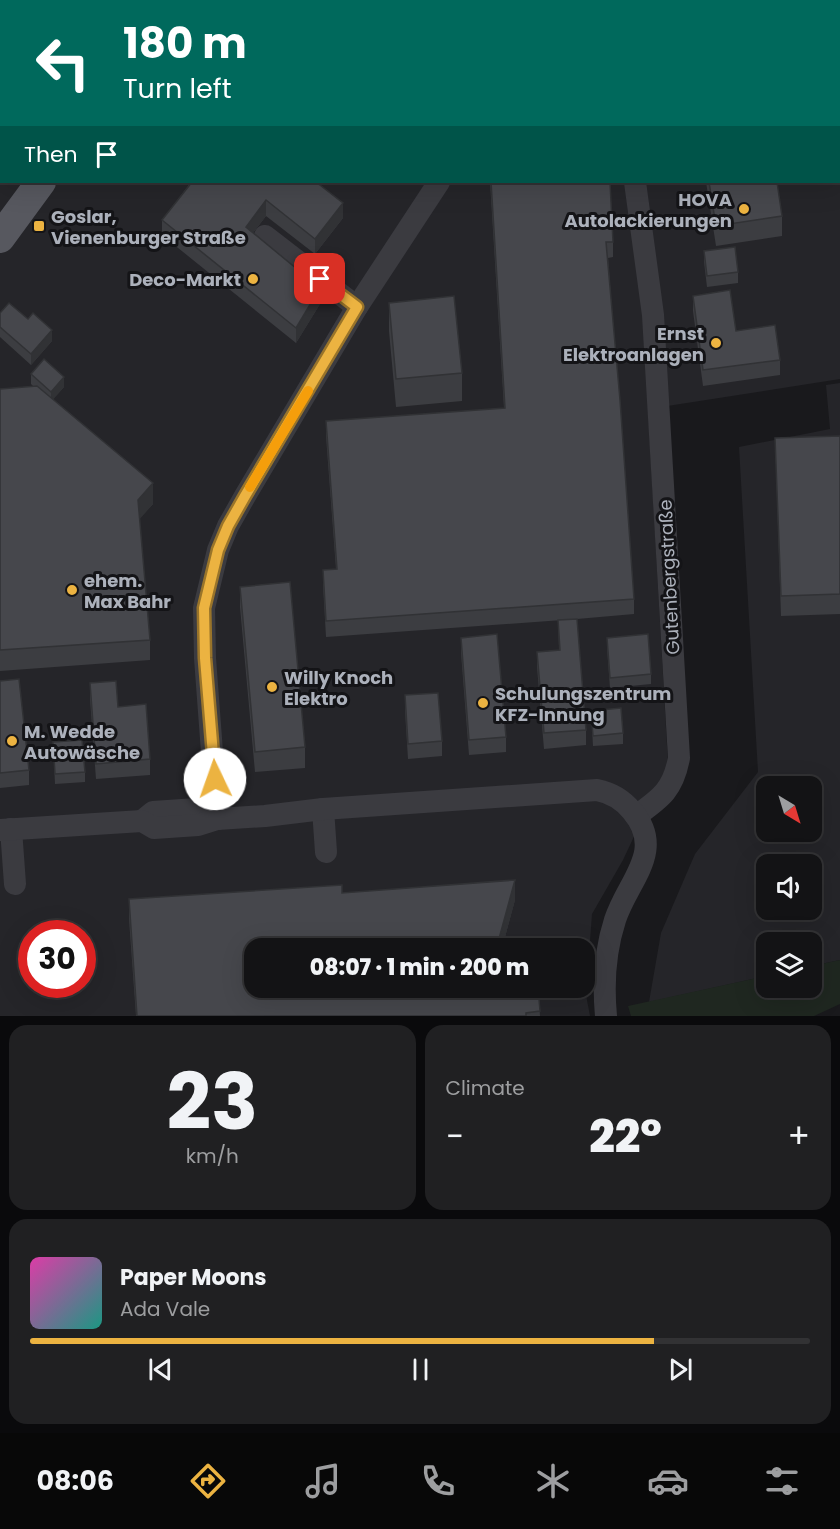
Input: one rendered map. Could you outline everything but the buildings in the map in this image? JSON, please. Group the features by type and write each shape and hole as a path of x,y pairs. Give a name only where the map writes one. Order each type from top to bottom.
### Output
{"main road":[{"path":"0,238 39,183"}],"street":[{"path":"217,819 205,658 204,608 209,581 228,526 357,307 438,183"},
{"name":"Gutenbergstraße","path":"635,183 653,315 679,758 676,776 670,788 636,816"},
{"path":"265,236 357,307"},
{"path":"15,884 5,829 142,821 154,828 198,825 217,819 323,809 597,790 615,796 627,804 643,824 646,849 616,918 609,944 604,996 606,1016"},
{"path":"323,809 326,852"}],"shaded area":[{"path":"0,183 840,183 840,379 648,409 668,764 623,860 592,914 590,938 244,938 244,998 587,998 590,1016 0,1016"},
{"path":"840,383 840,960 822,964 822,932 756,932 756,978 649,1002 661,933 695,854 758,772 739,447 830,429 826,385"},
{"path":"840,960 840,1004 814,1016 631,1016 628,1006 756,978 756,998 822,998 822,964"}],"slow traffic":[{"path":"250,487 308,391"}],"place":[{"name":"HOVA Autolackierungen","path":"744,209"},
{"name":"Goslar, Vienenburger Straße","path":"39,226"},
{"name":"Deco-Markt","path":"253,279"},
{"name":"Ernst Elektroanlagen","path":"716,343"},
{"name":"ehem. Max Bahr","path":"72,590"},
{"name":"Willy Knoch Elektro","path":"272,687"},
{"name":"Schulungszentrum KFZ-Innung","path":"483,703"},
{"name":"M. Wedde Autowäsche","path":"12,741"}],"route":[{"path":"215,779 205,658 204,608 209,581 228,526 357,307 320,279"}]}
